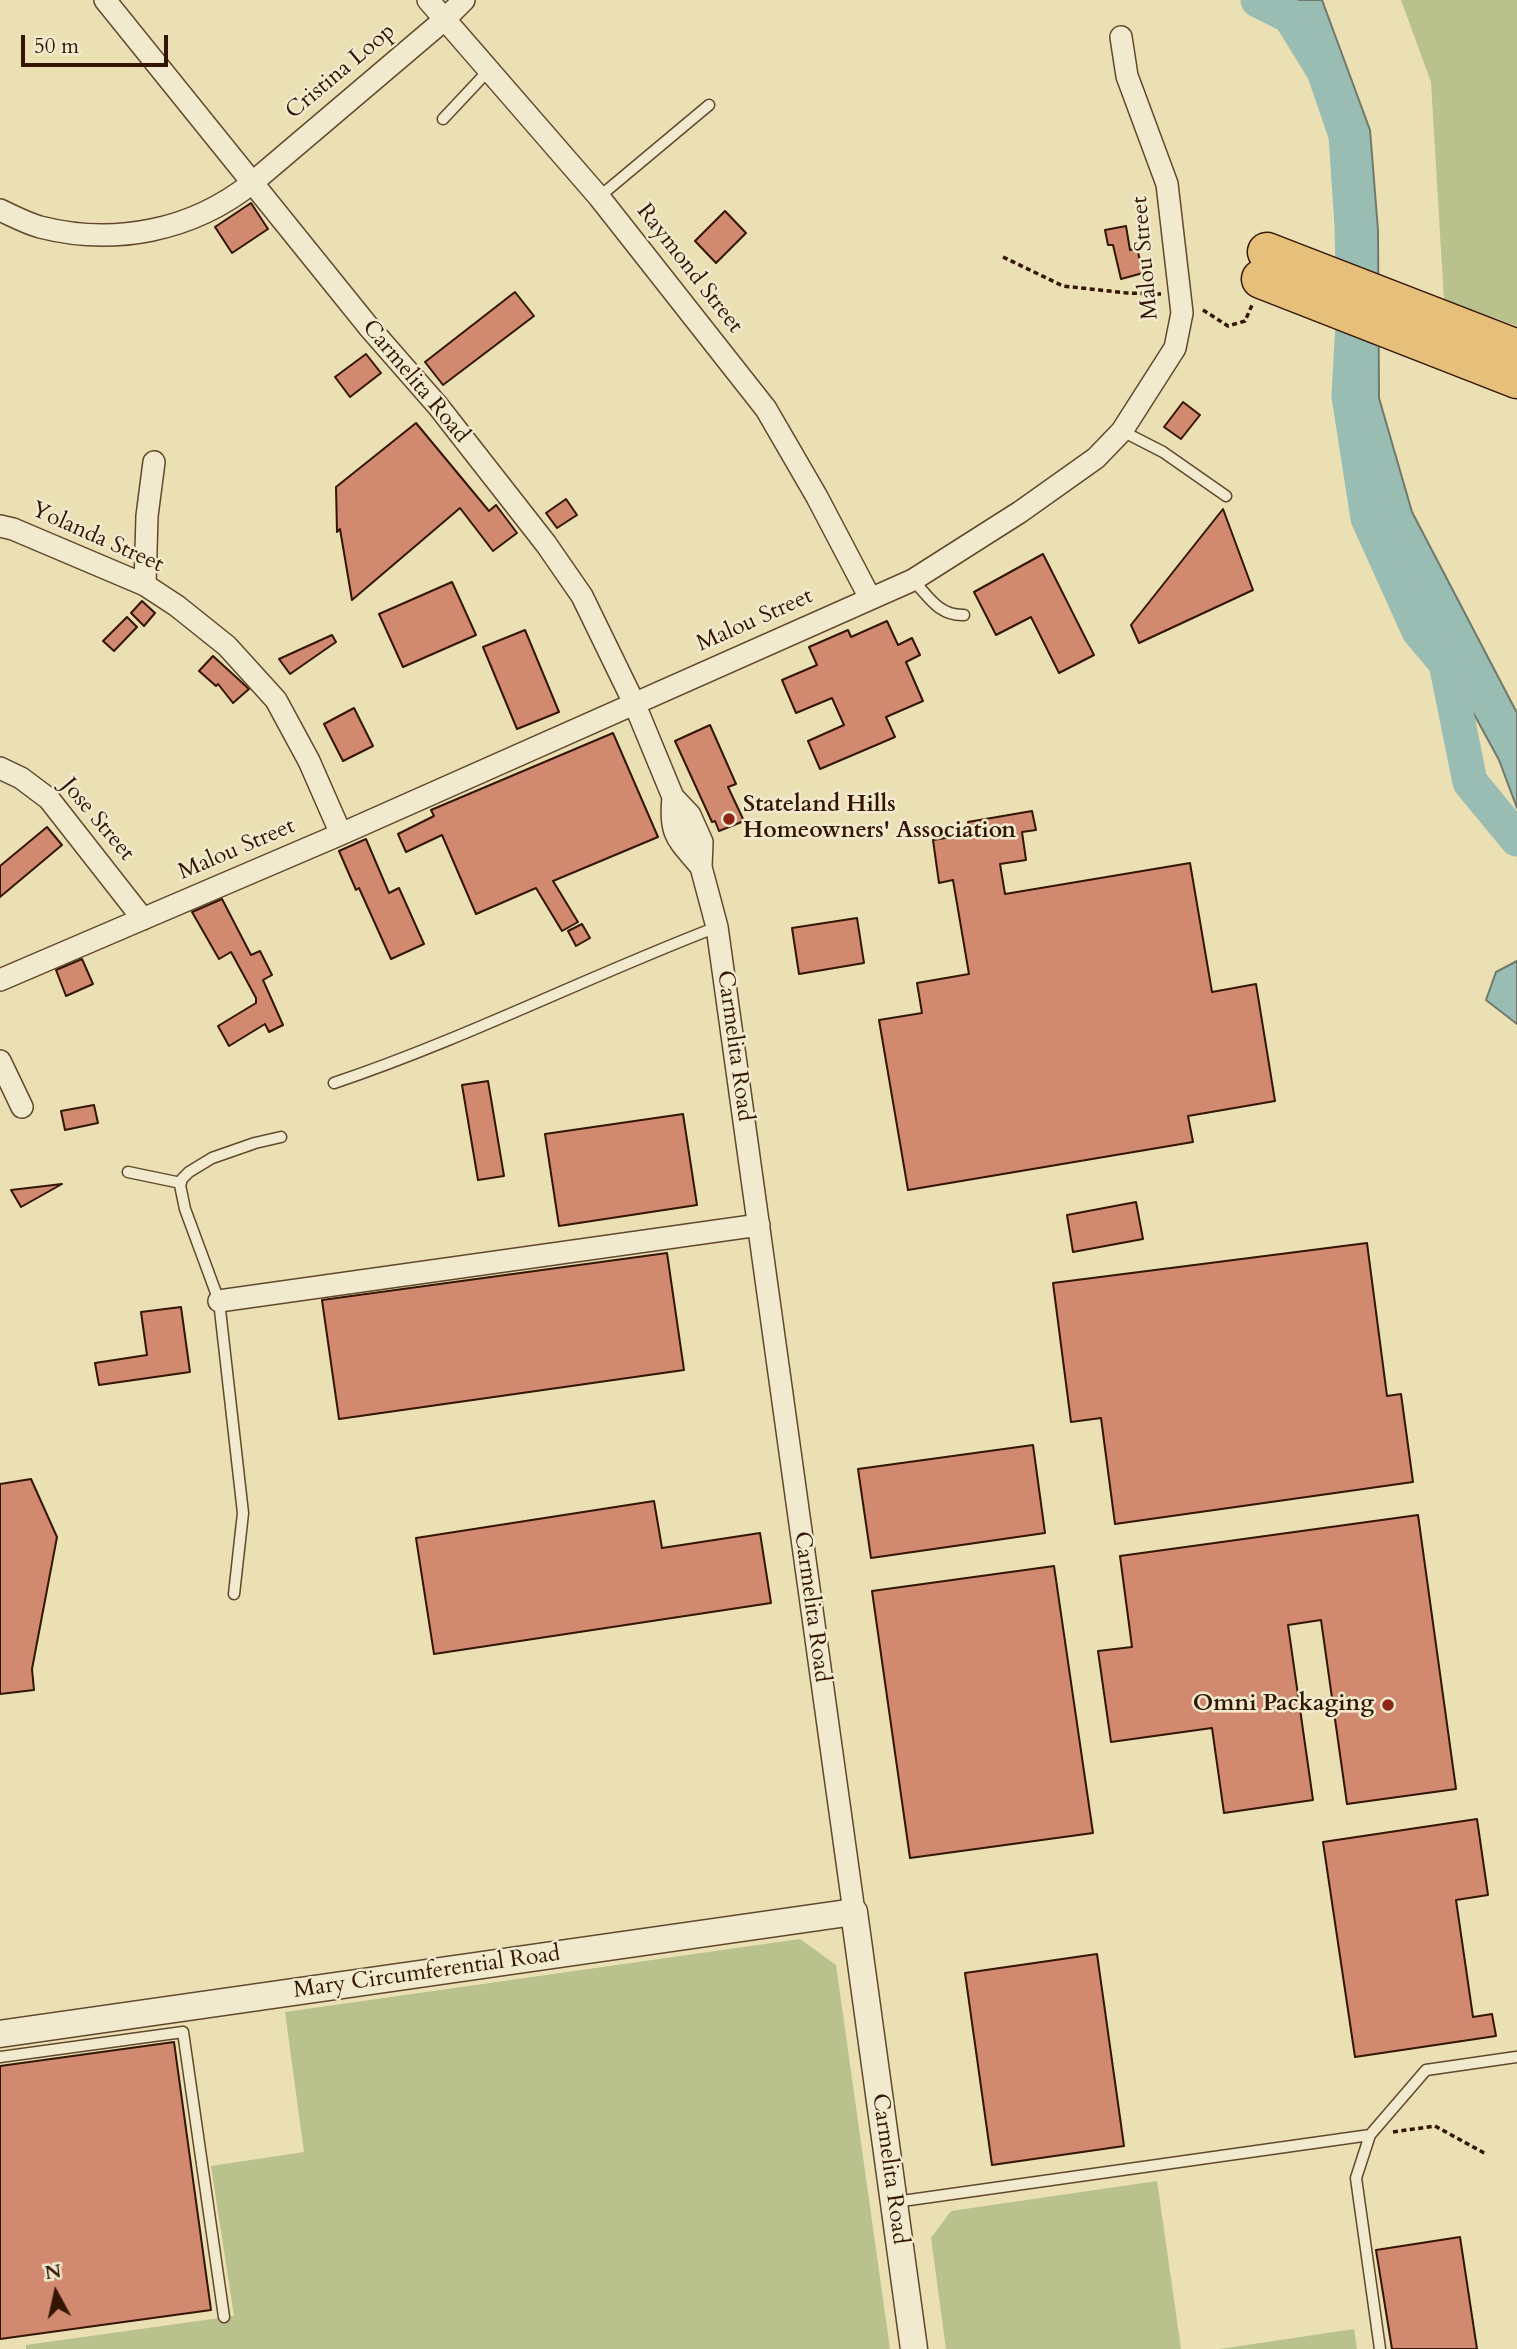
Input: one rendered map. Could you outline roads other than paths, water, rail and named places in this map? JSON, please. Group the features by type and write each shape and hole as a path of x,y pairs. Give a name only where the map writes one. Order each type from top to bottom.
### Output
{"highway":[{"path":"1517,349 1264,266 1517,379"}],"street":[{"name":"Carmelita Road","path":"104,0 368,326 438,407 546,544 582,596 635,705 673,797 690,815 702,842 701,867 717,927 914,2349"},
{"name":"Raymond Street","path":"428,0 599,197 765,410 817,497 870,598"},
{"name":"Cristina Loop","path":"0,210 38,227 97,237 152,232 207,212 232,199 444,20 464,0"},
{"name":"Malou Street","path":"0,980 341,834 913,580 1020,512 1096,458 1122,431 1175,348 1182,313 1167,184 1127,76 1121,37"},
{"path":"145,585 147,516 154,462"},
{"name":"Yolanda Street","path":"0,526 13,529 145,585 228,646 276,700 309,761 341,834"},
{"name":"Jose Street","path":"0,768 21,778 49,799 143,919"},
{"path":"0,1061 22,1107"},
{"path":"219,1301 758,1225"},
{"name":"Mary Circumferential Road","path":"0,2034 854,1912"}],"lane":[{"path":"443,119 488,71"},
{"path":"599,197 709,105"},
{"path":"1122,431 1163,452 1226,496"},
{"path":"913,580 937,607 950,615 964,615"},
{"path":"334,1083 382,1066 646,954 717,927"},
{"path":"234,1594 243,1513 219,1301 185,1209 181,1183 189,1172 212,1158 281,1137"},
{"path":"128,1172 181,1183"},
{"path":"0,2057 183,2032 223,2317"},
{"path":"1380,2349 1356,2178 1370,2135 1426,2070 1516,2057"},
{"path":"894,2202 1370,2135"}],"water":[{"path":"1258,0 1322,0 1370,130 1378,230 1379,398 1412,512 1517,713 1517,808 1499,760 1446,663 1419,631 1368,518 1349,396 1354,306 1346,135 1324,71 1290,16"},
{"path":"1517,961 1517,1024 1486,1000 1496,972"}],"waterway":[{"path":"1258,0 1290,16 1324,71 1346,135 1354,306 1349,396 1368,518 1419,631 1446,663 1470,782 1517,839"}],"place":[{"name":"Stateland Hills Homeowners' Association","path":"729,819"},
{"name":"Omni Packaging","path":"1388,1705"}]}
